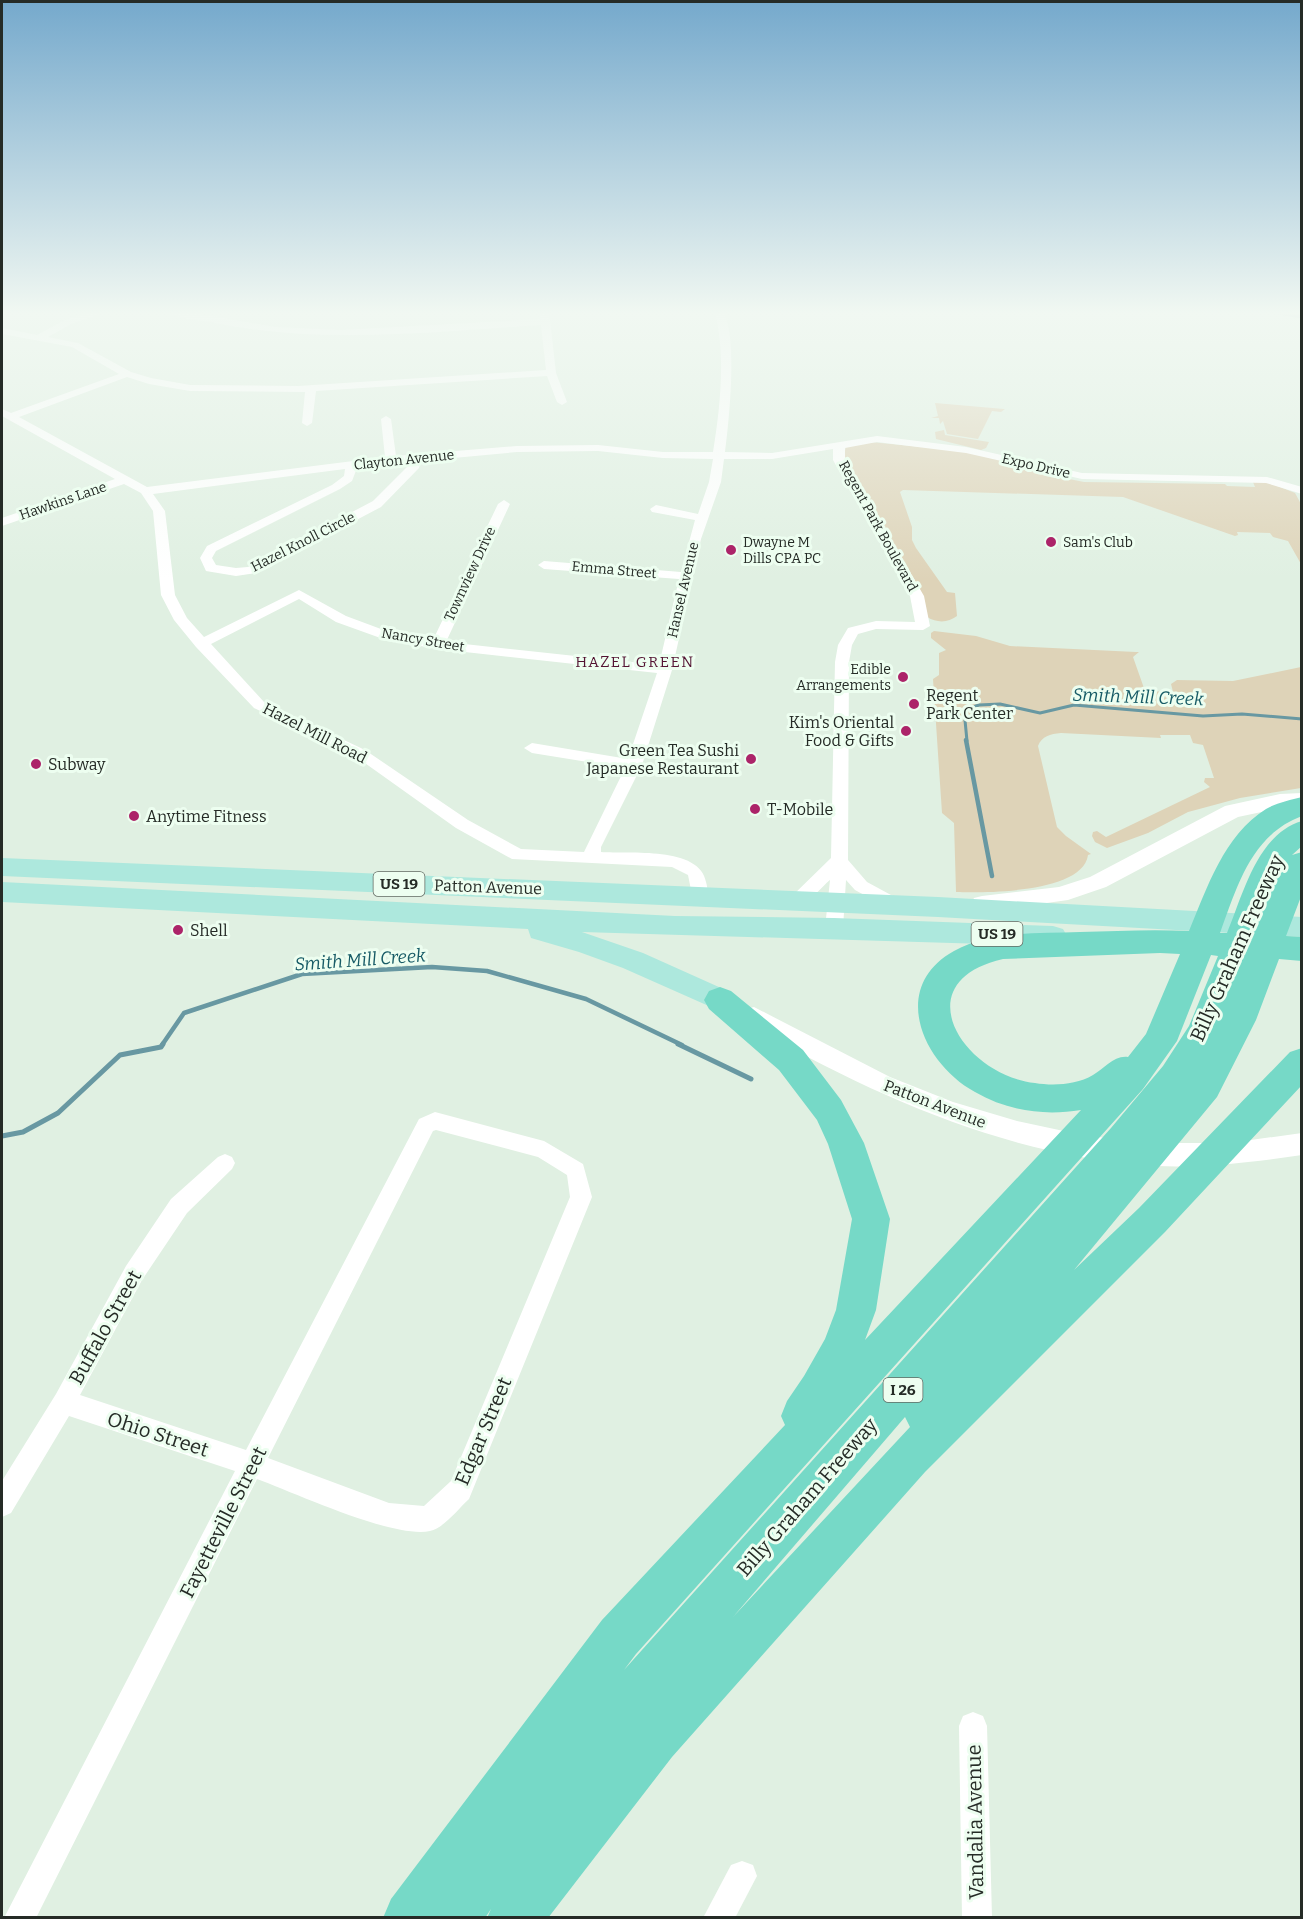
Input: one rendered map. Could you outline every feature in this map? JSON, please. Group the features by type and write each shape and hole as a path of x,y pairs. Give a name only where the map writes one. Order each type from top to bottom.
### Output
{"highway":[{"path":"410,1917 620,1637 1131,1079 1160,1041 1164,1025 1186,980 1230,869 1253,834 1276,815 1302,806"},
{"name":"Billy Graham Freeway","path":"451,1917 572,1765 1124,1139 1175,1076 1203,1031 1272,862 1284,844 1302,831"},
{"path":"910,1457 914,1430 1205,1087 1234,1034 1256,980 1287,888 1302,862"},
{"path":"1164,930 977,952 948,970 940,982 934,1008 935,1021 949,1049 973,1073 1005,1090 1041,1099 1075,1097 1107,1086 1126,1069 1150,1037 1164,1025"},
{"name":"Patton Avenue","path":"1164,930 1302,949"},
{"path":"720,1000 791,1060 830,1110 846,1143 871,1219 856,1310 842,1350 819,1391 791,1431 750,1479 741,1505"},
{"path":"514,1917 654,1739 910,1457 1152,1220 1302,1062"},
{"path":"1265,1102 1284,1097 1302,1085"}],"main road":[{"name":"Patton Avenue","path":"2,867 797,900 835,915 1164,930 1302,927"},
{"name":"Patton Avenue","path":"2,892 675,926 835,915 896,905 938,907 1164,930"},
{"name":"Patton Avenue","path":"457,916 543,932 620,954 720,1000"}],"street":[{"path":"6,415 49,401"},
{"path":"307,423 309,401"},
{"name":"Hansel Avenue","path":"592,858 593,847 634,765 665,670 685,576 715,482 720,457 723,401"},
{"path":"6,415 145,491"},
{"path":"386,419 391,460"},
{"name":"Expo Drive","path":"772,456 877,439 966,450 1082,476 1267,480 1301,490"},
{"name":"Regent Park Boulevard","path":"835,915 839,861 842,662 845,645 853,631 866,628 876,626 923,627 917,596 839,460 839,445"},
{"name":"Clayton Avenue","path":"145,491 391,460 518,449 598,448 663,455 772,456"},
{"name":"Hazel Knoll Circle","path":"351,466 352,473 349,478 336,487 211,549 206,558 211,568 236,572 251,570 377,504 415,466 415,458"},
{"name":"Hawkins Lane","path":"2,522 125,480"},
{"path":"1301,490 1302,498"},
{"name":"Hazel Mill Road","path":"145,491 159,511 168,595 181,620 259,705 360,753 462,824 518,855 672,861 690,865 698,876 699,896"},
{"name":"Townview Drive","path":"438,645 504,504"},
{"path":"656,509 702,518"},
{"name":"Emma Street","path":"544,565 685,576"},
{"name":"Nancy Street","path":"201,644 298,594 341,619 386,636 438,645 665,670"},
{"path":"532,748 634,765"},
{"name":"Patton Avenue","path":"938,907 998,903 1060,895 1098,882 1232,811 1280,801 1302,800"},
{"path":"797,900 839,861 861,886 896,905"},
{"name":"Patton Avenue","path":"720,1000 745,1010 811,1048 898,1091 972,1120 1035,1138 1101,1150 1183,1156 1251,1152 1300,1144"},
{"name":"Fayetteville Street","path":"19,1917 426,1125 435,1121 544,1150 576,1170 581,1197"},
{"name":"Buffalo Street","path":"2,1504 64,1402 134,1273 179,1206 225,1164"},
{"name":"Edgar Street","path":"253,1465 389,1516 429,1519 460,1490 581,1197"},
{"name":"Ohio Street","path":"64,1402 253,1465"},
{"name":"Vandalia Avenue","path":"973,1726 977,1917"},
{"path":"718,1917 742,1876"}],"shaded area":[{"path":"935,403 1005,409 1001,412 992,411 978,439 947,434 943,421 940,424 939,418 931,418 938,416"},
{"path":"944,430 945,435 989,442 986,448 981,450 936,439 935,432"},
{"path":"870,442 964,451 1059,473 1059,477 1084,482 1225,484 1255,487 1253,482 1265,481 1295,493 1301,504 1301,564 1288,541 1273,537 1270,533 1237,532 1238,535 1235,536 1123,497 903,490 900,492 912,527 912,540 916,548 947,592 955,593 957,616 946,621 935,620 927,617 843,460 846,446"},
{"path":"934,631 976,636 1010,646 1139,652 1133,657 1145,691 1173,692 1171,684 1177,680 1233,681 1301,667 1301,788 1240,798 1188,812 1148,833 1107,848 1095,842 1093,832 1097,831 1106,837 1210,787 1204,782 1205,778 1214,778 1203,745 1193,743 1190,735 1160,735 1161,738 1061,733 1050,735 1044,738 1038,746 1057,827 1091,854 1088,855 1082,868 1069,877 1052,884 1009,891 956,892 954,823 942,813 933,679 939,675 939,653 946,650 931,638 931,633"}],"waterway":[{"name":"Smith Mill Creek","path":"967,741 964,710 979,705 1000,704 1040,713 1074,705 1203,716 1242,714 1302,719"},
{"name":"Smith Mill Creek","path":"966,740 992,876"},
{"name":"Smith Mill Creek","path":"162,1045 184,1013 302,974 432,967 487,971 586,999 682,1045"},
{"name":"Smith Mill Creek","path":"2,1136 23,1132 58,1113 120,1055 161,1047 163,1044"},
{"name":"Smith Mill Creek","path":"678,1044 751,1079"}],"place":[{"name":"Sam's Club","path":"1051,542"},
{"name":"Dwayne M Dills CPA PC","path":"731,550"},
{"name":"Edible Arrangements","path":"903,677"},
{"name":"Regent Park Center","path":"914,704"},
{"name":"Kim's Oriental Food & Gifts","path":"906,731"},
{"name":"Green Tea Sushi Japanese Restaurant","path":"751,759"},
{"name":"Subway","path":"36,764"},
{"name":"T-Mobile","path":"755,809"},
{"name":"Anytime Fitness","path":"134,816"},
{"name":"Shell","path":"178,930"}],"district":[{"name":"HAZEL GREEN","path":"635,662"}]}
